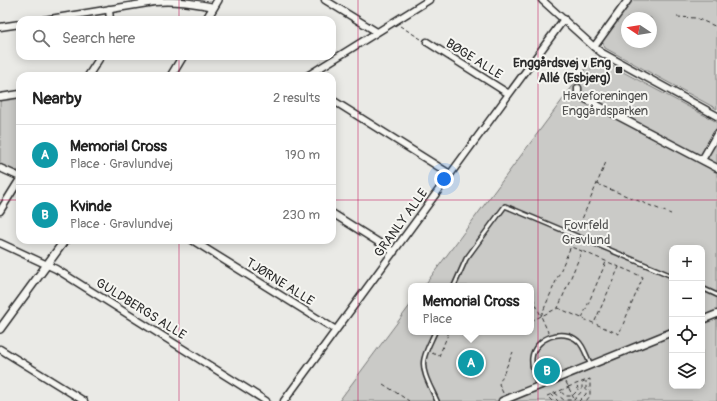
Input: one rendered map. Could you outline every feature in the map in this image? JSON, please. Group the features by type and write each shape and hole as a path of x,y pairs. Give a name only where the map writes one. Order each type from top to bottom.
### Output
{"street":[{"path":"68,16 169,0 186,1 214,7"},
{"path":"208,16 218,0"},
{"path":"325,0 377,32"},
{"path":"336,58 429,0"},
{"path":"542,0 602,53 717,116"},
{"path":"594,47 628,0"},
{"path":"109,9 110,16"},
{"name":"GRANLY ALLE","path":"284,401 564,19"},
{"path":"0,27 16,25"},
{"name":"BØGE ALLE","path":"427,42 509,94"},
{"path":"91,72 98,60"},
{"path":"173,72 181,60"},
{"path":"313,72 332,60"},
{"path":"578,88 578,95 717,168"},
{"path":"0,97 16,95"},
{"path":"336,102 450,174"},
{"path":"702,160 717,134"},
{"path":"0,168 16,176"},
{"path":"0,211 16,185"},
{"path":"336,216 394,252"},
{"name":"GULDBERGS ALLE","path":"0,243 56,269 266,401"},
{"path":"0,329 62,244"},
{"name":"TJØRNE ALLE","path":"198,244 336,330"},
{"path":"705,319 717,314"},
{"path":"504,400 669,333"},
{"path":"0,349 84,401"}],"lane":[{"path":"455,283 466,258 505,206 669,275"},
{"path":"705,289 717,295"},
{"path":"434,335 423,364 424,371 437,401"},
{"path":"538,386 532,368 532,358 535,348 542,340 560,335 571,336 579,342 591,365"}],"path":[{"path":"677,17 696,18 717,27"},
{"path":"394,22 427,42"},
{"path":"578,88 602,53"},
{"path":"597,184 671,214"},
{"path":"558,308 619,334 643,277 571,247"},
{"path":"534,320 558,308 582,251"},
{"path":"582,318 606,262"},
{"path":"595,321 619,267"},
{"path":"534,300 550,337"},
{"path":"427,350 439,356 448,335"},
{"path":"504,400 499,384 513,352"},
{"path":"564,376 574,400"},
{"path":"552,401 547,396 590,379 590,396 586,401"},
{"path":"579,401 586,394 586,380"},
{"path":"555,393 564,400 574,400 582,391 582,382"},
{"path":"560,391 566,396 572,396 578,390 577,383"},
{"path":"383,384 409,401"},
{"path":"551,394 558,401"}],"green space":[{"path":"632,0 717,0 717,109 605,48 602,41 621,15 621,48 657,48 657,12 623,12"},
{"path":"595,56 717,122 717,401 339,401 408,308 408,335 534,335 534,283 426,283"},
{"path":"16,98 16,171 0,164 0,100"}],"place":[{"name":"Enggårdsvej v Eng Allé (Esbjerg)","path":"619,70"},
{"name":"Memorial Cross","path":"471,363"},
{"name":"Kvinde","path":"547,371"}],"park label":[{"name":"Haveforeningen Enggårdsparken","path":"605,104"},
{"name":"Fovrfeld Gravlund","path":"586,232"}]}
